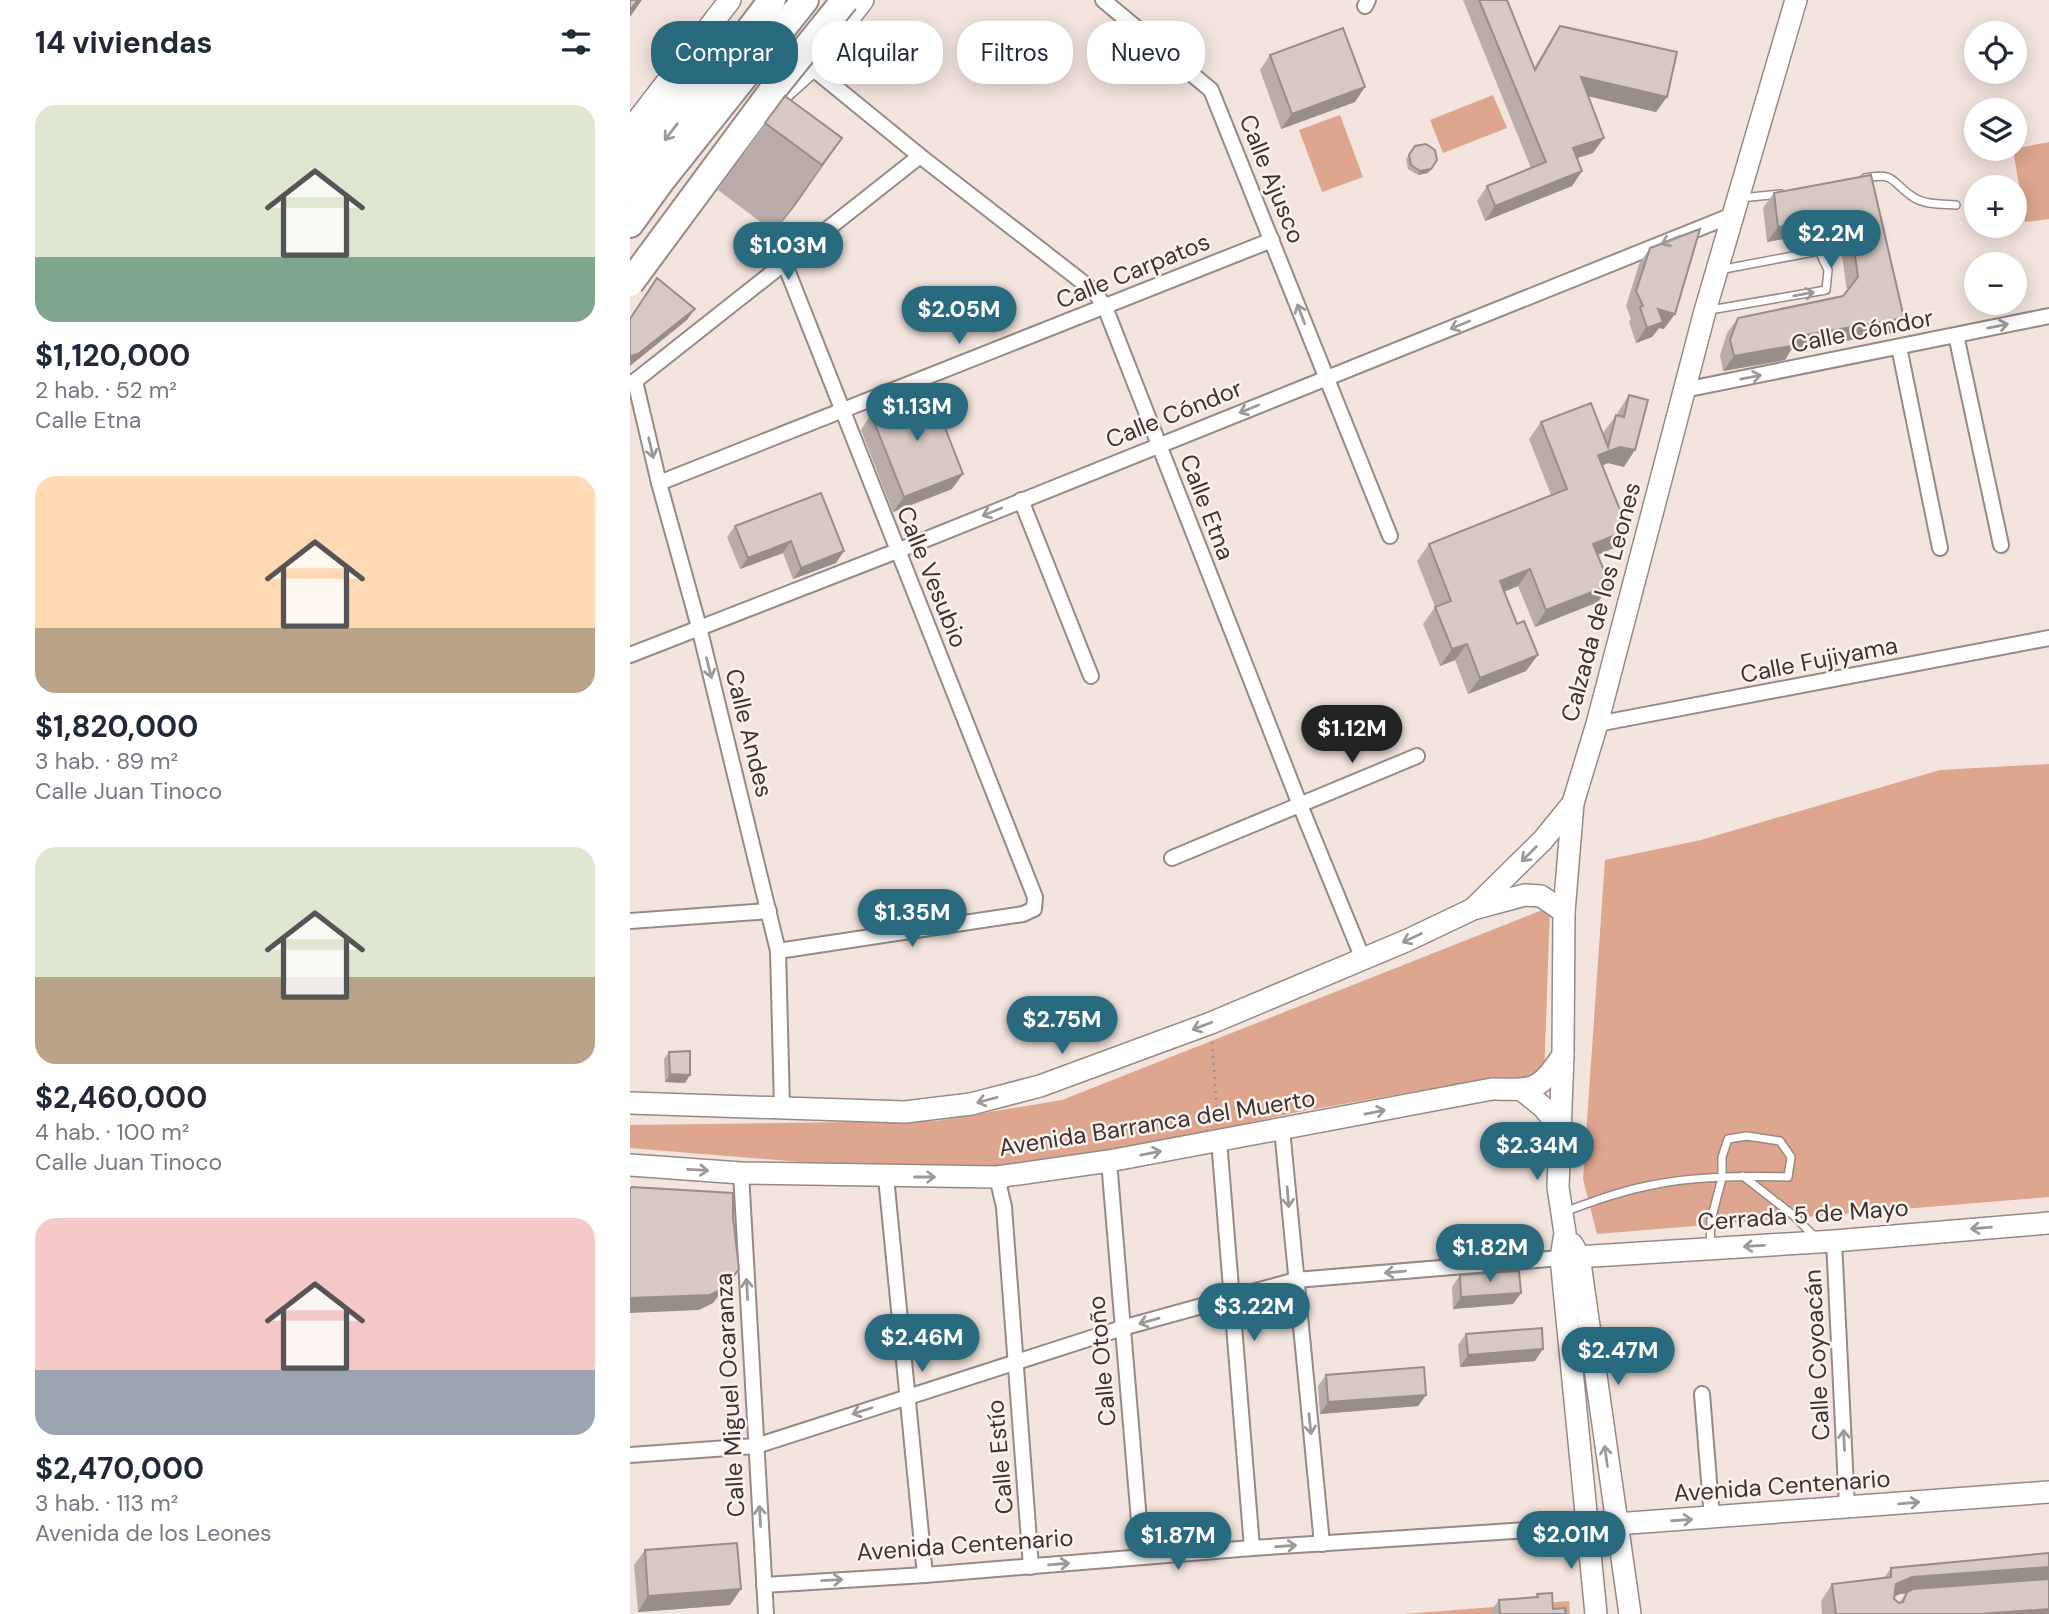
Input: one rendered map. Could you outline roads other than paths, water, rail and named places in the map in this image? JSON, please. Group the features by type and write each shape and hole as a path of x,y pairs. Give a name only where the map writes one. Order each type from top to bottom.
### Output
{"highway":[{"path":"630,153 754,0"},
{"path":"630,188 772,0"},
{"path":"788,21 805,0"},
{"path":"630,255 824,0"},
{"path":"630,283 775,87 845,0"},
{"path":"630,224 738,84"},
{"path":"778,84 778,97"}],"main road":[{"path":"630,130 730,0"},
{"path":"630,298 682,221 778,97 811,67 863,0"},
{"name":"Calzada de los Leones","path":"1570,1257 1558,1187 1564,912 1573,803 1597,724 1705,311 1796,0"},
{"name":"Avenida Barranca del Muerto","path":"1473,909 1543,840 1573,803"},
{"name":"Avenida Barranca del Muerto","path":"630,1103 905,1112 971,1104 1040,1086 1211,1023 1473,909 1525,895 1541,896 1564,912"},
{"path":"1560,1128 1543,1107 1522,1090 1545,1081 1563,1053"},
{"name":"Avenida Barranca del Muerto","path":"630,1165 741,1173 997,1177 1109,1161 1492,1090 1522,1090"},
{"name":"Cerrada 5 de Mayo","path":"1570,1257 1827,1241 2049,1223"},
{"path":"1570,1257 1630,1614"},
{"path":"1570,1257 1596,1614"},
{"name":"Avenida Centenario","path":"1589,1526 2049,1492"}],"street":[{"name":"Calle Ajusco","path":"1102,0 1211,90 1390,536"},
{"name":"Calle Etna","path":"811,67 920,156 1094,291 1105,307 1363,959"},
{"path":"633,380 920,156"},
{"name":"Calle Cóndor","path":"630,655 897,551 1326,378 1737,206"},
{"name":"Calle Carpatos","path":"659,483 1272,240"},
{"name":"Calle Vesubio","path":"778,951 1023,914 1034,909 1035,897 784,262"},
{"name":"Calle Cóndor","path":"1684,390 2049,316"},
{"path":"1956,335 2001,545"},
{"path":"1899,346 1940,548"},
{"name":"Calle Andes","path":"633,380 699,627 778,951 782,1107"},
{"path":"1021,500 1091,676"},
{"name":"Calle Fujiyama","path":"1597,724 2049,638"},
{"path":"1172,858 1417,756"},
{"path":"630,921 769,911"},
{"path":"1282,1129 1322,1544"},
{"path":"1219,1140 1252,1548"},
{"name":"Calle Otoño","path":"1109,1161 1142,1557"},
{"name":"Calle Miguel Ocaranza","path":"741,1173 766,1614"},
{"path":"886,1177 925,1575"},
{"name":"Calle Estío","path":"997,1177 1004,1207 1031,1567"},
{"name":"Calle Coyoacán","path":"1827,1241 1847,1508"},
{"path":"630,1455 756,1446 1122,1328 1296,1280 1570,1257"},
{"path":"1702,1394 1712,1518"},
{"name":"Avenida Centenario","path":"764,1585 1589,1526"}],"lane":[{"path":"1856,179 1881,175 1895,179 1914,198 1956,205"},
{"path":"1737,206 1791,192"},
{"path":"1705,311 1826,290 1828,270 1818,251 1718,270"},
{"path":"1563,1223 1648,1185 1722,1178 1743,1176 1788,1177 1791,1157 1780,1141 1747,1136 1728,1139 1723,1157 1722,1178 1711,1220 1710,1248"},
{"path":"1743,1176 1827,1241"}]}
